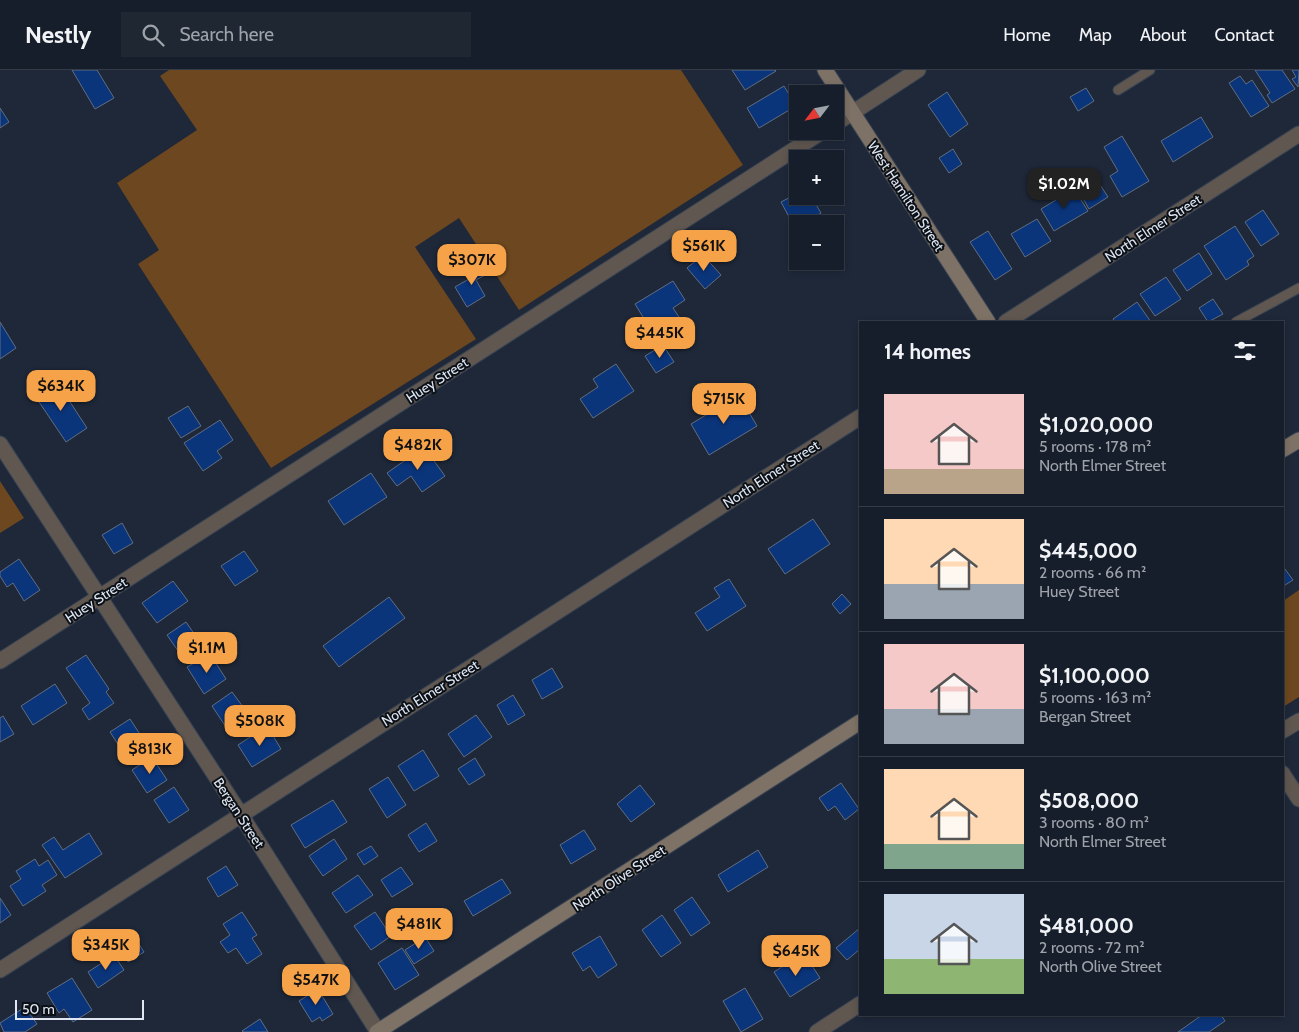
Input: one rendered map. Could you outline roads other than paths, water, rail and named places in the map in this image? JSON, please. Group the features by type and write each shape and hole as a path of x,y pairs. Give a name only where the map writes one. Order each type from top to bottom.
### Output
{"street":[{"name":"West Hamilton Street","path":"825,70 987,321"},
{"path":"844,118 918,70"},
{"name":"North Elmer Street","path":"1008,321 1299,134"},
{"name":"Huey Street","path":"0,661 809,140"},
{"name":"North Elmer Street","path":"0,970 859,418"},
{"path":"1284,449 1299,440"},
{"name":"Bergan Street","path":"0,444 378,1032"},
{"path":"1284,731 1299,721"},
{"name":"North Olive Street","path":"378,1032 859,723"},
{"path":"1284,776 1299,799"},
{"path":"818,1032 859,1005"}],"lane":[{"path":"1118,90 1150,70"},
{"path":"1238,321 1299,288"}]}
